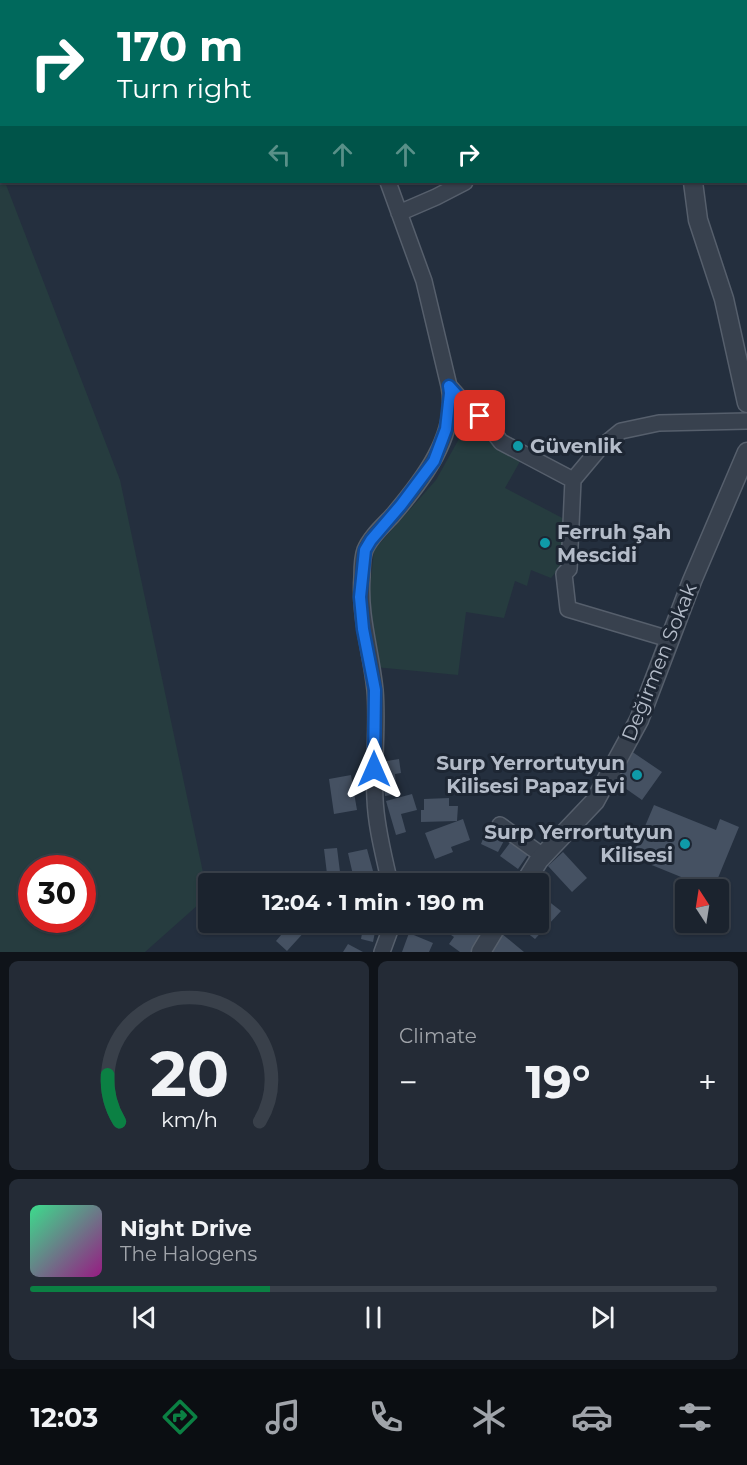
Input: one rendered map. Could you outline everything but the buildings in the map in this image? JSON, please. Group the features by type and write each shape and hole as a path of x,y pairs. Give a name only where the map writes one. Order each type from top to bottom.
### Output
{"street":[{"path":"388,183 424,281 450,393 446,429 434,461 371,540 365,550 362,569 361,612 375,690 375,797 379,834 388,873"},
{"path":"399,213 463,183"},
{"path":"693,183 698,220 724,299 747,403"},
{"path":"449,386 471,411 480,416 501,442 573,480"},
{"path":"669,639 568,609 564,574 569,569 573,480 599,449 621,430 659,423 747,421"},
{"name":"Değirmen Sokak","path":"531,873 543,856 595,801 639,720 662,664 669,639 747,452"},
{"path":"500,825 543,856"},
{"path":"382,952 389,933"},
{"path":"481,952 493,933"}],"green space":[{"path":"0,183 5,183 120,480 203,873 198,873 198,905 145,952 0,952"},
{"path":"470,419 523,456 505,488 570,522 567,558 551,578 531,570 527,586 515,581 504,618 466,612 458,675 375,667 368,607 374,550 436,480"}],"place":[{"name":"Güvenlik","path":"518,446"},
{"name":"Ferruh Şah Mescidi","path":"545,543"},
{"name":"Surp Yerrortutyun Kilisesi Papaz Evi","path":"637,775"},
{"name":"Surp Yerrortutyun Kilisesi","path":"685,844"}],"route":[{"path":"374,769 375,690 363,629 360,597 365,550 434,461 446,429 449,386 471,411 480,416"}]}
